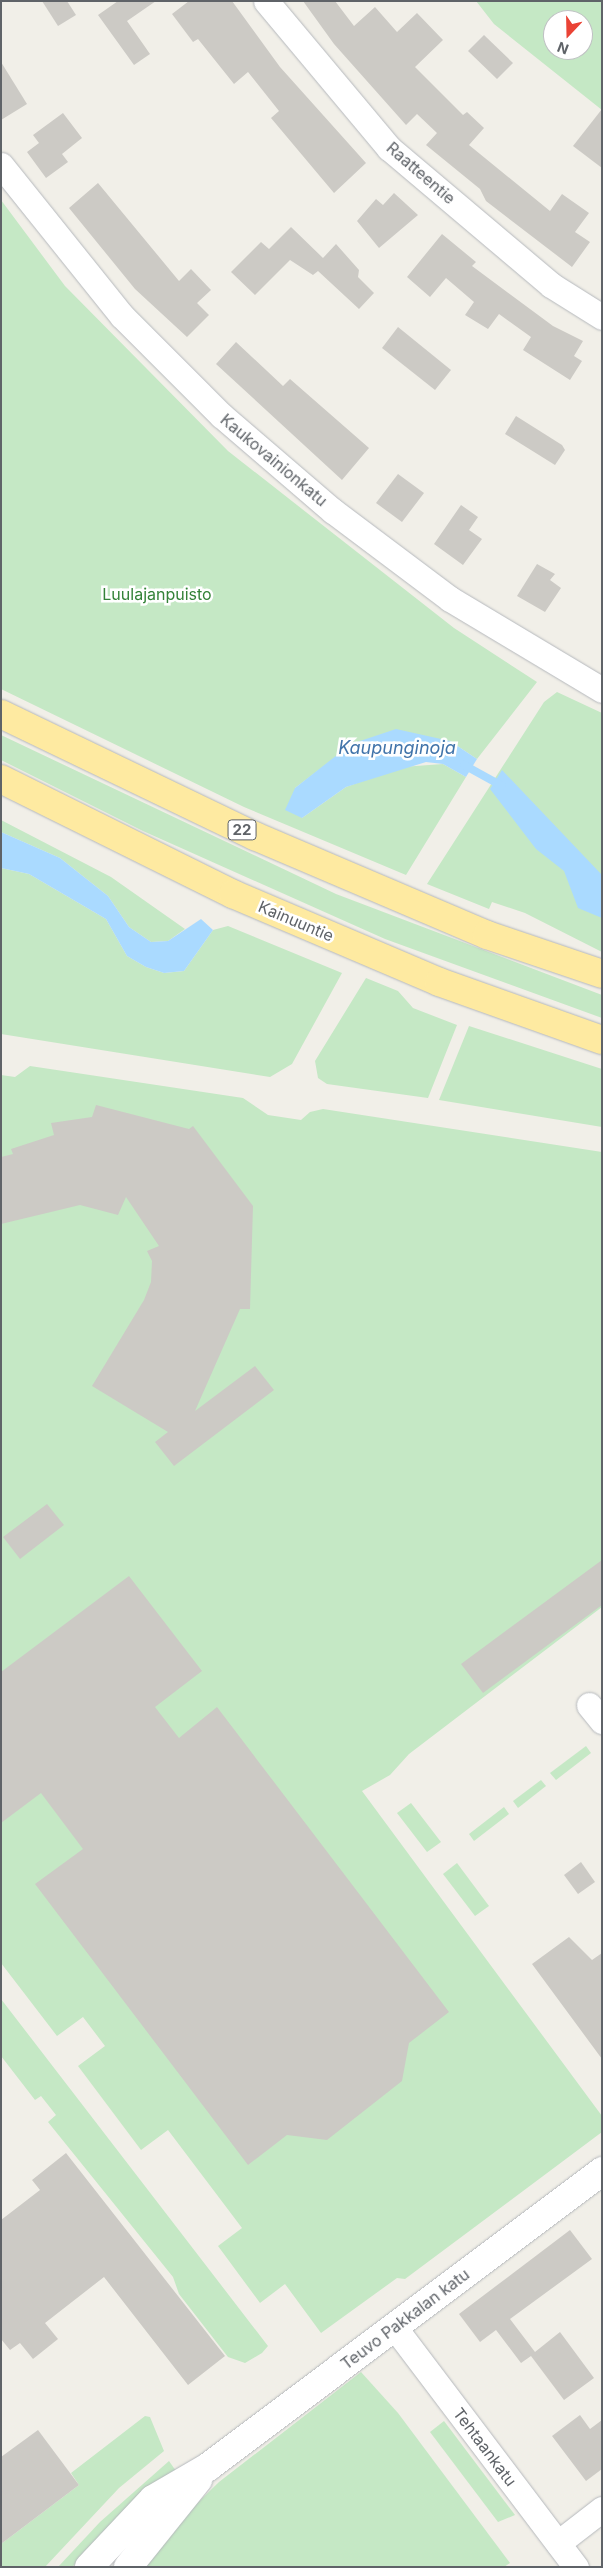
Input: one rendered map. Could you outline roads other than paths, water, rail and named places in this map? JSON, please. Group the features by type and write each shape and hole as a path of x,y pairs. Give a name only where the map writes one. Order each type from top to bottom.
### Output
{"highway":[{"name":"22","path":"1,714 254,836 488,935 602,974"},
{"name":"Kainuuntie","path":"1,779 233,894 439,982 602,1040"}],"street":[{"name":"Raatteentie","path":"266,1 389,148 551,285 602,317"},
{"name":"Kaukovainionkatu","path":"1,166 122,316 229,422 334,511 450,599 602,690"},
{"name":"Teuvo Pakkalan katu","path":"89,2567 153,2500 208,2467 602,2171"},
{"name":"Tehtaankatu","path":"395,2328 576,2567"},
{"name":"Teuvo Pakkalan katu","path":"128,2567 208,2467"},
{"path":"558,2543 602,2509"}],"water":[{"name":"Kaupunginoja","path":"396,729 450,741 477,759 466,777 443,764 426,762 346,787 302,818 285,810 295,788 351,744"},
{"name":"Kaupunginoja","path":"502,770 602,875 602,918 578,908 564,871 536,849 490,789"},
{"path":"1,832 60,858 108,896 129,927 151,942 168,941 201,919 213,930 184,971 164,973 146,967 127,956 106,919 29,874 1,868"}],"waterway":[{"name":"Kaupunginoja","path":"464,765 502,786"}],"park label":[{"name":"Luulajanpuisto","path":"157,594"}]}
